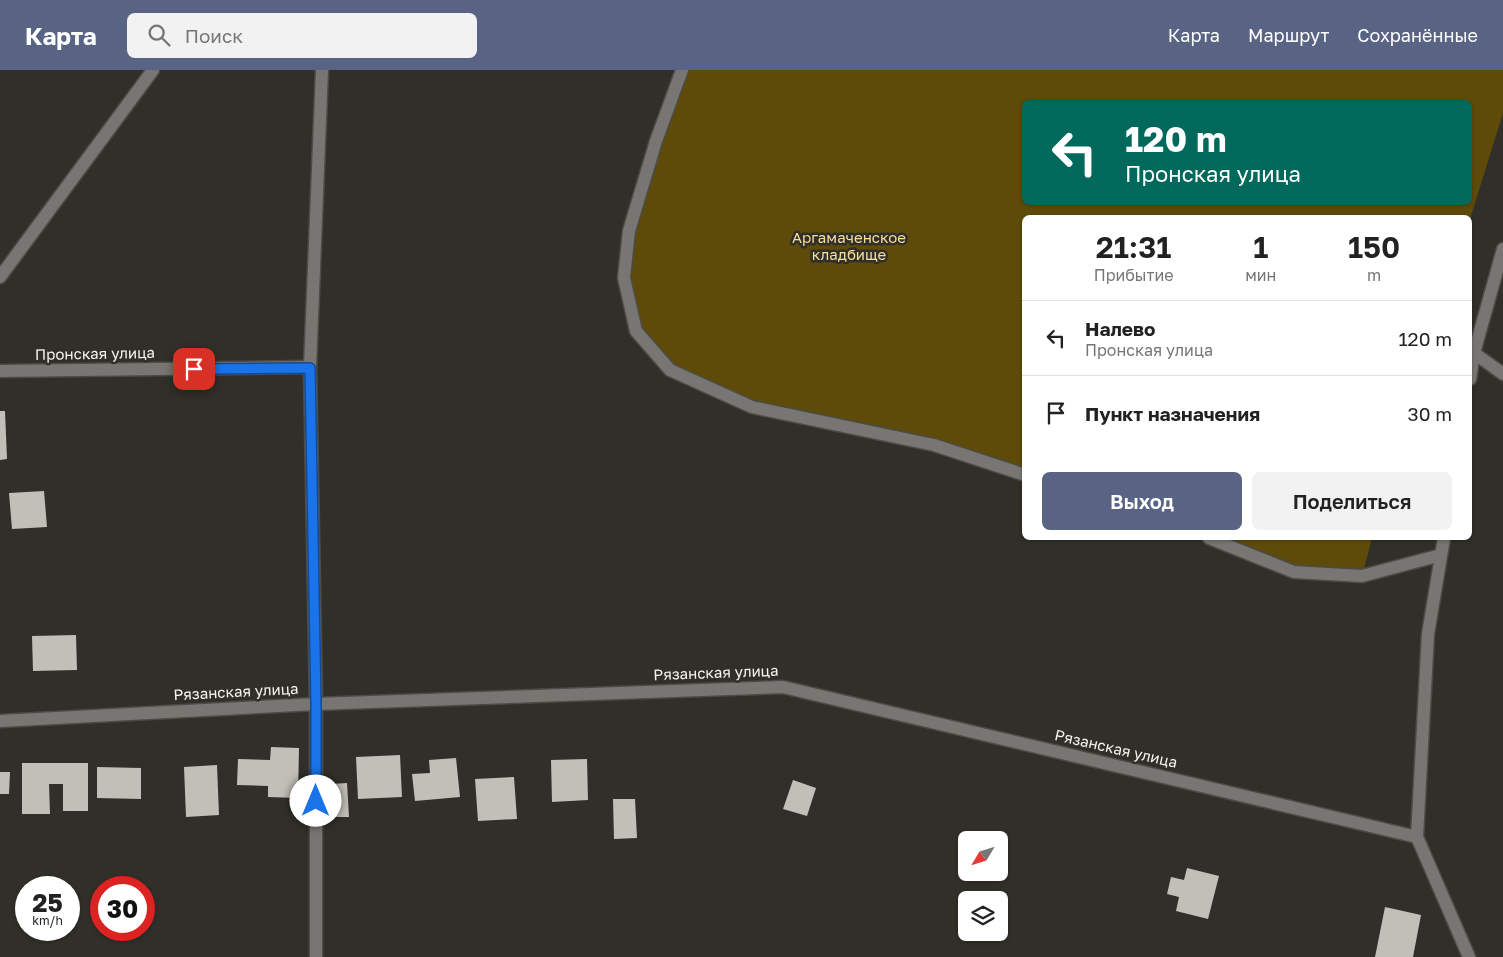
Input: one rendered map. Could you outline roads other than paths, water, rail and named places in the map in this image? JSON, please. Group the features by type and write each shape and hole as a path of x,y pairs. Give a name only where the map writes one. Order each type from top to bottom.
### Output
{"street":[{"path":"0,277 153,70"},
{"path":"316,957 316,704 310,368 322,70"},
{"path":"682,70 656,141 629,231 624,278 636,331 670,370 752,406 934,445 1022,474"},
{"path":"1472,366 1503,249"},
{"path":"1474,353 1503,374"},
{"name":"Пронская улица","path":"0,372 310,368"},
{"path":"1213,540 1294,572 1362,576 1441,555"},
{"path":"1444,540 1428,634 1417,837 1469,957"},
{"name":"Рязанская улица","path":"0,721 316,704 783,686 1417,837"}],"park label":[{"name":"Аргамаченское кладбище","path":"849,246"}]}
